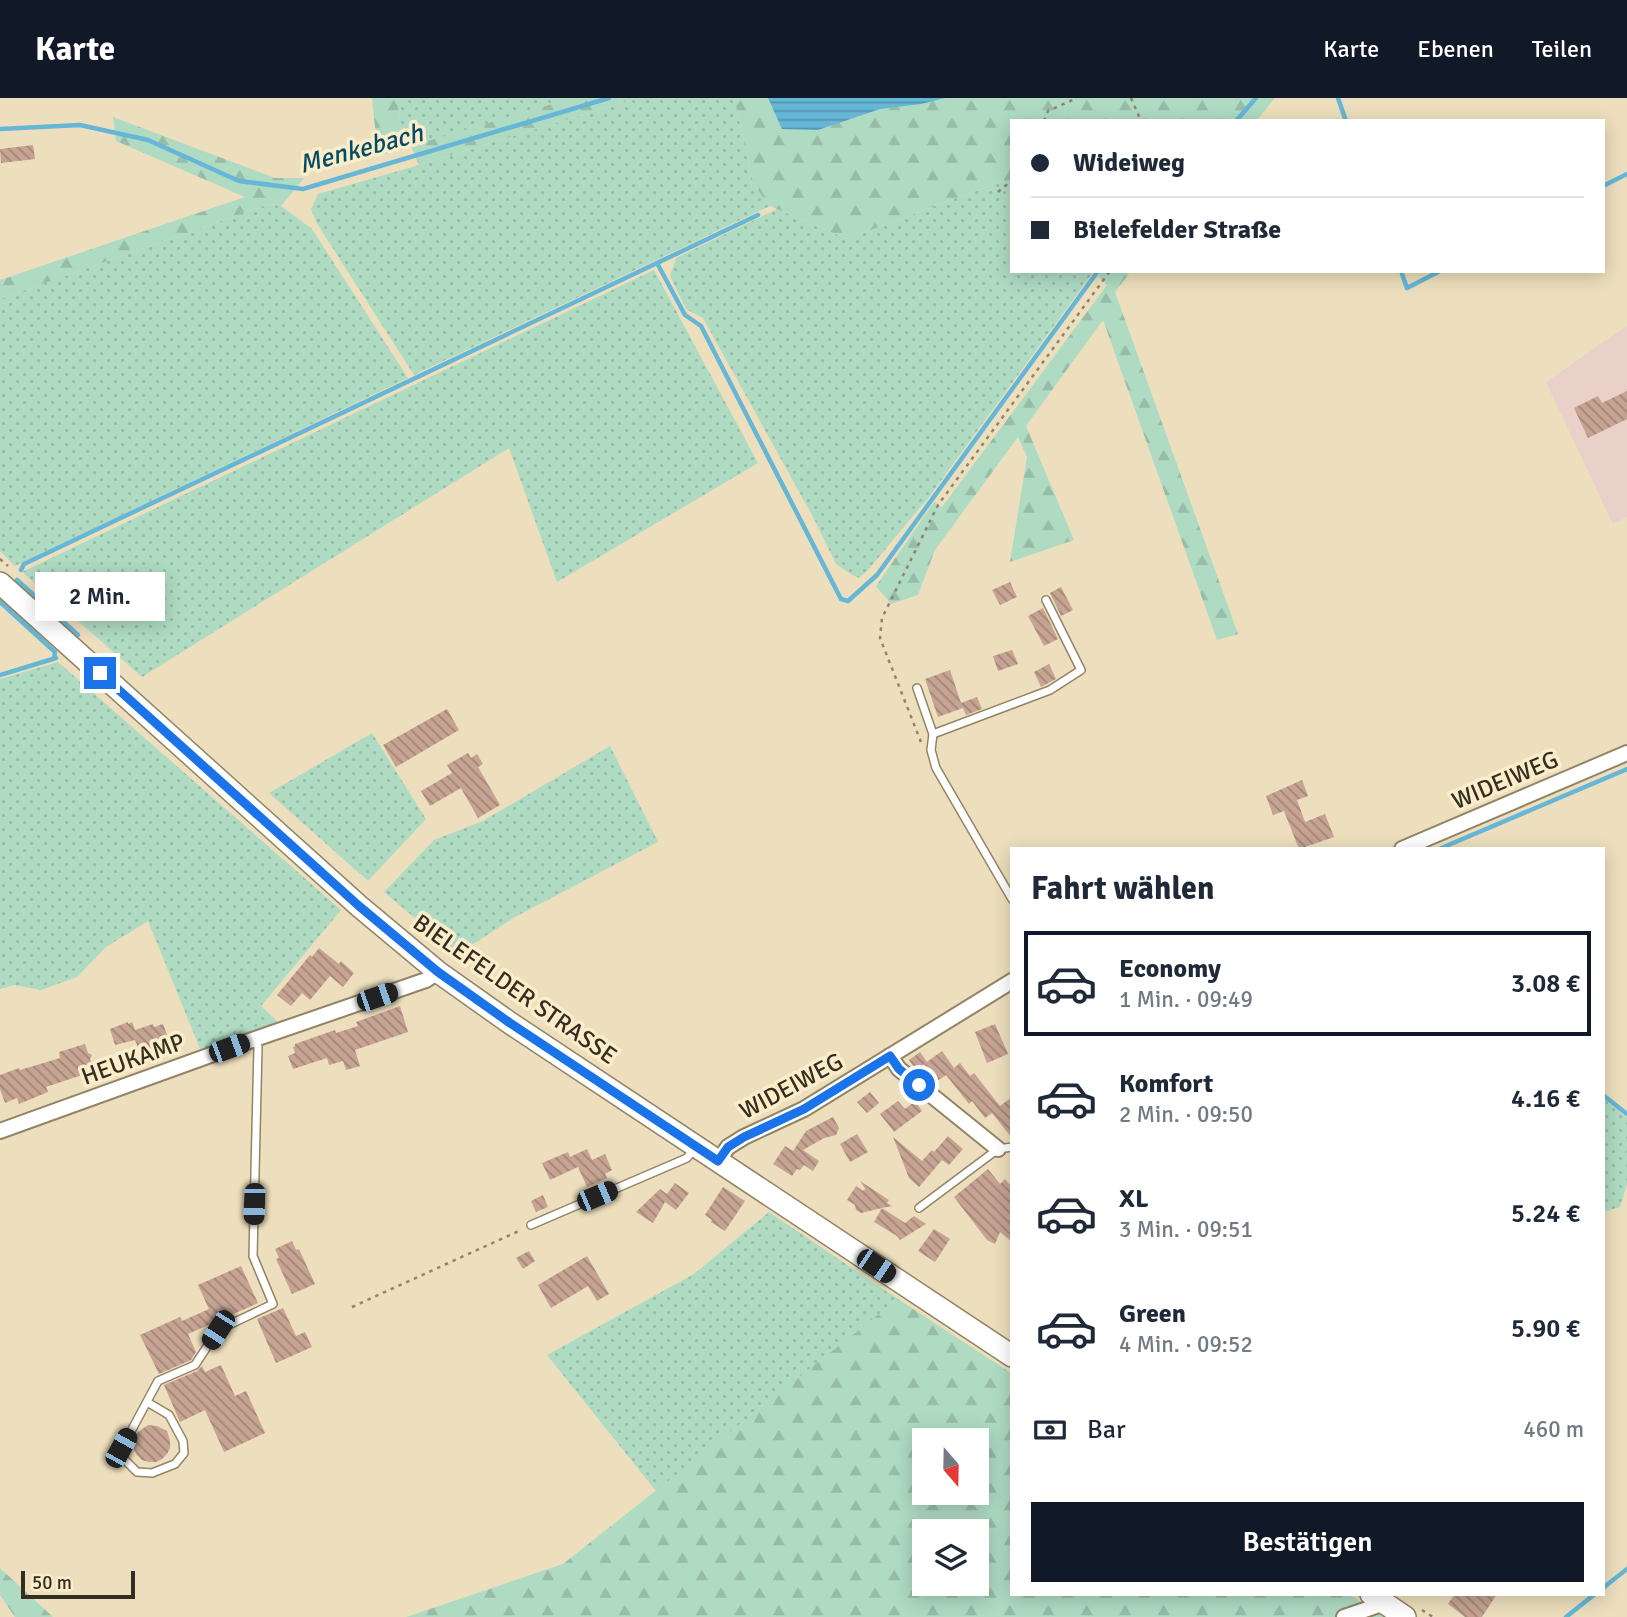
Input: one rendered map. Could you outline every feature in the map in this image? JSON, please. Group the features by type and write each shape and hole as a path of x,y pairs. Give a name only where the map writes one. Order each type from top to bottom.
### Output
{"main road":[{"name":"BIELEFELDER STRASSE","path":"5,576 359,906 438,972 510,1023 1010,1355"},
{"path":"1378,1599 1405,1617"}],"street":[{"name":"WIDEIWEG","path":"1407,847 1627,753"},
{"name":"HEUKAMP","path":"0,1131 426,980 438,972"},
{"name":"WIDEIWEG","path":"718,1161 728,1147 744,1137 804,1109 1010,982"},
{"path":"890,1056 899,1069 1004,1148"},
{"path":"1344,1617 1378,1599"}],"lane":[{"path":"933,734 1050,690 1081,670 1046,600"},
{"path":"917,688 933,734 931,750 936,768 1010,896"},
{"path":"147,1402 169,1415 183,1441 184,1453 175,1464 152,1473 137,1472 125,1460 121,1448 158,1381 195,1365 218,1330 273,1304 253,1256 258,1047 255,1039"},
{"path":"531,1225 687,1158 696,1146"},
{"path":"919,1208 1004,1148"}],"path":[{"path":"1045,119 1048,111 1077,98"},
{"path":"1131,98 1140,119"},
{"path":"999,192 1010,182"},
{"path":"931,750 922,746 880,638 882,618 938,505 1109,273"},
{"path":"0,559 5,576"},
{"path":"352,1307 531,1225"}],"shaded area":[{"path":"1627,326 1627,517 1613,524 1546,382"}],"green space":[{"path":"372,98 397,98 403,149 378,156"},
{"path":"397,98 572,98 403,149"},
{"path":"572,98 637,98 419,165 411,146"},
{"path":"637,98 734,98 754,185 770,206 414,375 316,222 311,209 318,194"},
{"path":"734,98 1275,98 1258,119 1010,119 1010,187 1002,181 847,239 770,206 754,185"},
{"path":"113,117 275,178 304,178 281,206 269,204 0,299 0,280 245,197 116,141"},
{"path":"1002,181 1010,187 1010,273 1093,273 929,497 859,578 836,564 813,517 703,318 686,309 670,276 676,258 777,209 847,239"},
{"path":"269,204 281,206 312,229 408,378 15,566 0,551 0,299"},
{"path":"654,270 758,463 557,582 509,448 142,677 22,572"},
{"path":"1100,273 1129,273 1115,292 1238,634 1217,640 1103,320 1026,426 1074,540 1010,562 1027,457 1018,437 935,550 918,595 891,604 876,586 934,502 942,507 1107,285 1098,276"},
{"path":"58,662 341,910 261,1006 278,1022 201,1051 148,921 106,947 77,977 41,990 14,985 0,989 0,679"},
{"path":"372,733 426,819 368,881 269,793"},
{"path":"610,746 658,842 513,918 469,947 461,957 384,892 434,840 483,821"},
{"path":"1605,1100 1627,1118 1627,1184 1620,1207 1605,1211"},
{"path":"769,1212 898,1299 656,1491 547,1355 694,1274"},
{"path":"898,1299 1010,1372 1010,1596 1352,1596 1384,1617 406,1617 563,1564"},
{"path":"0,1568 53,1617 15,1617 0,1595"}],"water":[{"path":"768,98 945,98 880,109 818,130 782,129"}],"building":[{"path":"33,145 35,159 1,163 0,149"},
{"path":"1627,391 1627,419 1588,438 1574,408 1598,396 1602,403"},
{"path":"1010,582 1017,597 1000,605 992,590"},
{"path":"1061,587 1073,610 1061,616 1050,593"},
{"path":"1043,608 1058,639 1044,646 1028,616"},
{"path":"1012,650 1018,664 998,671 993,656"},
{"path":"1049,664 1056,679 1041,687 1034,672"},
{"path":"950,670 961,703 977,697 982,709 966,715 963,708 938,717 925,679"},
{"path":"447,709 459,730 396,767 383,745"},
{"path":"468,753 471,758 477,754 483,764 478,767 500,805 478,818 461,788 430,806 421,791 452,773 447,765"},
{"path":"1302,780 1308,796 1297,800 1305,822 1325,814 1334,837 1298,847 1284,811 1273,815 1266,796"},
{"path":"319,948 339,964 341,961 354,973 343,987 330,976 310,1000 302,993 291,1006 277,995"},
{"path":"400,1006 408,1032 355,1050 360,1066 346,1070 343,1061 329,1065 327,1058 293,1069 288,1056 295,1053 295,1044 335,1030 336,1033 358,1026 356,1022"},
{"path":"132,1022 135,1030 163,1024 171,1046 157,1051 154,1057 147,1060 142,1057 135,1040 115,1045 110,1029"},
{"path":"995,1024 1008,1054 987,1063 975,1032"},
{"path":"85,1044 88,1053 92,1055 90,1059 93,1068 84,1071 85,1074 46,1087 48,1092 19,1104 17,1098 5,1103 0,1089 0,1075 60,1058 59,1052"},
{"path":"942,1051 954,1068 960,1063 970,1076 974,1073 1000,1106 1010,1098 1010,1136 992,1113 985,1118 972,1101 969,1104 946,1075 937,1081 924,1064"},
{"path":"920,1052 927,1062 916,1070 909,1060"},
{"path":"870,1092 879,1103 867,1113 857,1102"},
{"path":"898,1101 905,1109 915,1101 922,1111 894,1132 880,1114"},
{"path":"833,1117 839,1128 836,1135 824,1138 803,1150 819,1161 813,1171 804,1165 792,1176 773,1164 785,1146 793,1151 806,1131"},
{"path":"857,1134 868,1152 850,1162 840,1144"},
{"path":"948,1136 963,1149 949,1165 942,1160 919,1187 909,1178 893,1137 922,1161"},
{"path":"587,1149 592,1160 605,1154 612,1170 605,1174 607,1178 587,1187 578,1167 550,1180 542,1163 568,1152 570,1157"},
{"path":"988,1169 1000,1184 1005,1179 1010,1185 1010,1240 1000,1232 995,1244 987,1240 954,1197"},
{"path":"860,1181 889,1200 887,1203 892,1206 861,1213 856,1210 855,1205 847,1200 856,1186 866,1190"},
{"path":"675,1183 689,1193 676,1210 665,1202 653,1223 636,1212 660,1189 667,1194"},
{"path":"723,1187 745,1201 725,1231 705,1215"},
{"path":"543,1195 548,1207 536,1212 531,1201"},
{"path":"882,1208 905,1223 914,1216 926,1224 900,1240 874,1222"},
{"path":"934,1229 950,1239 935,1262 918,1251"},
{"path":"292,1241 296,1250 299,1249 315,1284 292,1294 276,1259 279,1258 275,1249"},
{"path":"529,1251 535,1261 523,1269 516,1258"},
{"path":"587,1256 609,1294 597,1301 588,1286 551,1308 538,1285"},
{"path":"241,1266 258,1303 188,1334 196,1352 191,1360 159,1374 140,1335 180,1317 182,1321 209,1309 198,1285"},
{"path":"283,1308 296,1336 305,1332 312,1347 276,1363 257,1319"},
{"path":"221,1365 235,1396 246,1391 265,1433 224,1452 205,1410 180,1422 164,1385 197,1371 202,1366 205,1372"},
{"path":"148,1425 167,1431 170,1441 167,1454 156,1462 142,1460 133,1447 138,1432"},
{"path":"1454,1596 1496,1596 1482,1617 1465,1617 1448,1604"}],"waterway":[{"name":"Menkebach","path":"0,129 80,125 148,140 239,181 303,189 609,98"},
{"path":"1238,119 1256,98"},
{"path":"1338,98 1345,119"},
{"path":"1605,185 1627,174"},
{"path":"21,570 24,564 758,215"},
{"path":"657,263 685,315 701,326 841,599 848,601 877,575 1097,273"},
{"path":"1402,273 1407,288 1436,273"},
{"path":"17,580 78,635"},
{"path":"0,602 55,652 54,658"},
{"path":"0,675 56,658"},
{"path":"1444,847 1627,769"},
{"path":"1605,1097 1627,1114"},
{"path":"1605,1586 1627,1569"},
{"path":"1566,1617 1592,1596"}],"route":[{"path":"100,673 359,906 438,972 718,1161 728,1147 744,1137 804,1109 890,1056 899,1069 919,1085"}]}
